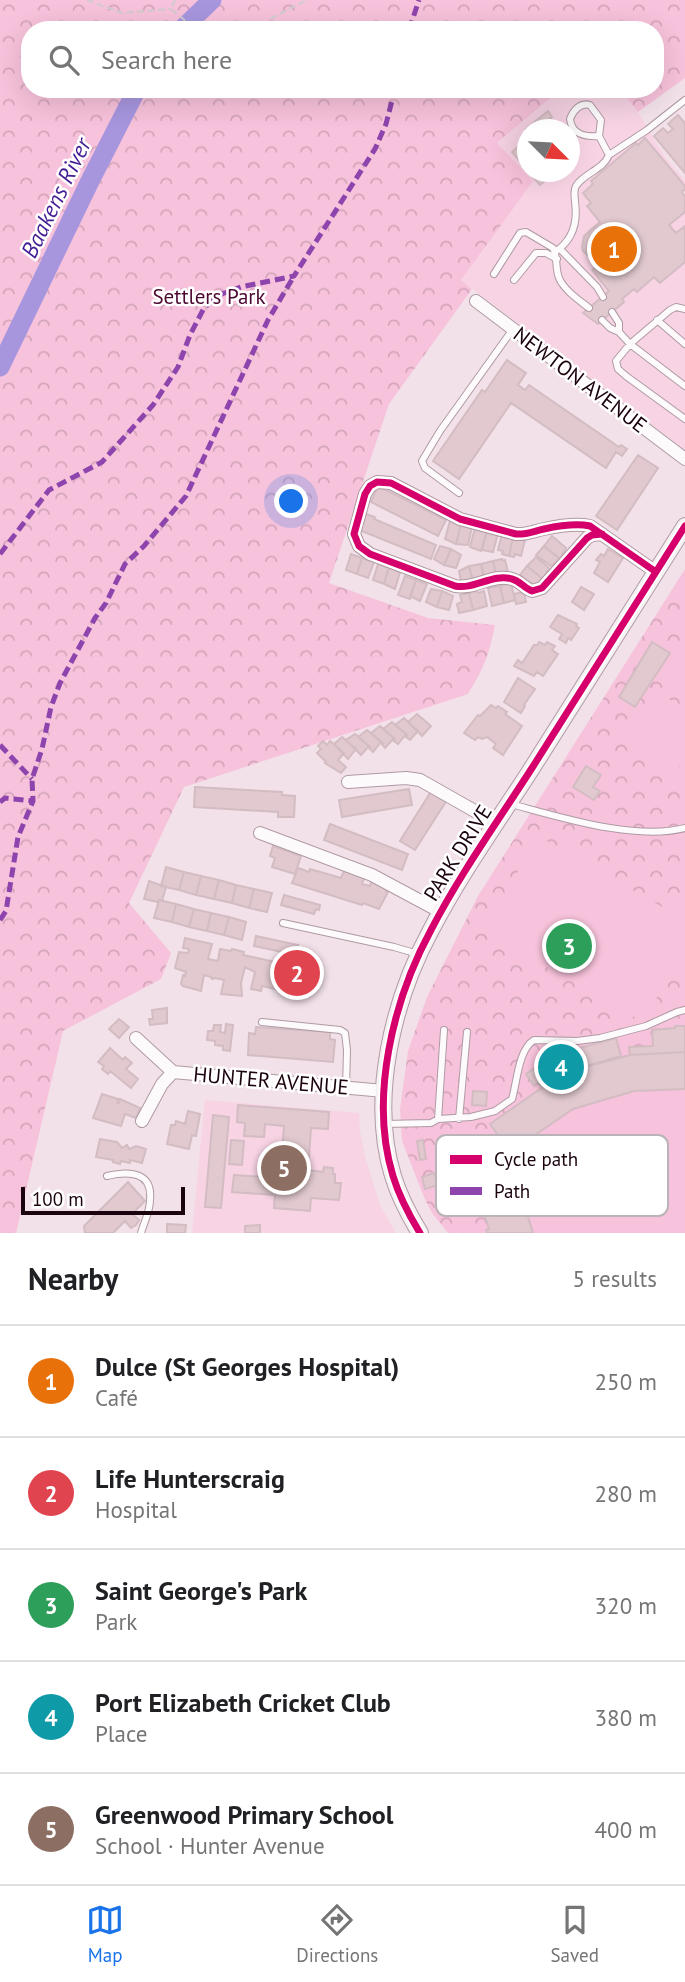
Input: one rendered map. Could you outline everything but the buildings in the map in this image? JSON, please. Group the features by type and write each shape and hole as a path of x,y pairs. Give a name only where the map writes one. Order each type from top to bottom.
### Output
{"street":[{"name":"NEWTON AVENUE","path":"476,301 685,459"},
{"path":"602,534 587,538 542,589 532,591 514,579 507,578 460,588 444,583 370,554 359,546 354,534 367,489 373,483 384,481 460,519 521,535 581,524 595,528 656,572"},
{"name":"PARK DRIVE","path":"420,1233 406,1210 393,1176 383,1124 388,1055 408,982 441,912 685,526"},
{"path":"348,782 406,778 420,780 496,823"},
{"path":"260,833 372,874 441,912"},
{"path":"136,1038 173,1072"},
{"name":"HUNTER AVENUE","path":"142,1121 162,1084 173,1072 384,1091"}],"lane":[{"path":"589,308 559,279 558,253 570,237 577,217 575,188 603,165 609,155 685,100"},
{"path":"599,136 582,135 573,129 570,119 578,107 587,104 591,106 601,120 599,136 609,155"},
{"path":"494,274 523,232 554,248 597,287 603,297"},
{"path":"514,280 536,253 558,253"},
{"path":"685,309 676,307 657,320 630,344 616,361 618,369 685,419"},
{"path":"612,312 619,323 619,332"},
{"path":"602,320 685,386"},
{"path":"657,320 685,344"},
{"path":"459,493 425,468 422,461 440,431 513,329"},
{"path":"509,804 622,829 659,833 685,828"},
{"path":"284,923 420,955"},
{"path":"383,1124 431,1123 438,1119 495,1111 512,1099 523,1055 528,1044 534,1040 577,1041 600,1038 657,1023 685,1010"},
{"path":"262,1022 340,1030 345,1033 346,1088"},
{"path":"438,1119 444,1030"},
{"path":"459,1118 467,1032"},
{"path":"107,1176 130,1172 146,1181 150,1189 150,1200 141,1233"}],"path":[{"path":"87,0 122,13 171,9 186,21"},
{"path":"171,9 174,0"},
{"path":"272,21 272,18 307,0"}],"shaded area":[{"path":"550,98 627,98 664,156 685,181 685,450 461,280 531,182 580,182 580,119 525,119"},
{"path":"517,126 517,165 497,143"},
{"path":"205,1100 359,1113 365,1156 380,1205 396,1233 192,1233"}],"green space":[{"name":"Settlers Park","path":"0,0 685,0 685,78 664,93 664,21 21,21 21,98 550,98 525,119 517,119 517,126 497,143 517,164 517,182 532,182 461,280 472,289 389,404 329,583 428,618 495,625 482,669 468,694 184,787 129,903 171,953 161,979 63,1031 16,1233 0,1233"},
{"name":"Settlers Park","path":"627,98 657,98 638,112"},
{"path":"685,569 685,1233 448,1233 432,1213 402,1141 400,1109 408,1051 427,997 478,896"},
{"path":"685,642 685,694 662,679"},
{"path":"654,690 685,709 685,757 674,774 622,741"},
{"path":"538,836 685,920 685,948 643,1022 484,931"},
{"path":"685,1052 685,1233 535,1233 529,1216 668,1216 668,1135 498,1135 490,1124 563,1073 630,1055"}],"waterway":[{"name":"Baakens River","path":"190,21 212,0"},
{"name":"Baakens River","path":"0,367 132,98"}],"marked path":[{"path":"412,21 419,0"},
{"path":"0,554 49,490 102,462 153,405 178,367 204,308 219,295 241,287 294,276 375,149 386,124 393,98"},
{"path":"0,920 6,911 18,837 33,801 32,779 60,683 125,564 144,546 186,496 268,320 294,276"},
{"path":"0,745 32,779"},
{"path":"0,802 5,798 33,801"}],"cycle path":[{"path":"602,534 592,535 587,538 542,588 532,591 515,580 505,578 469,586 455,586 370,554 359,546 354,534 365,494 370,486 377,482 391,483 460,519 516,534 567,525 590,526 656,572"},
{"path":"420,1233 393,1176 386,1146 383,1114 389,1050 396,1018 417,957 454,889 685,526"}],"place":[{"name":"Dulce (St Georges Hospital)","path":"614,249"},
{"name":"Saint George's Park","path":"569,946"},
{"name":"Life Hunterscraig","path":"297,973"},
{"name":"Port Elizabeth Cricket Club","path":"561,1067"},
{"name":"Greenwood Primary School","path":"284,1168"}]}
